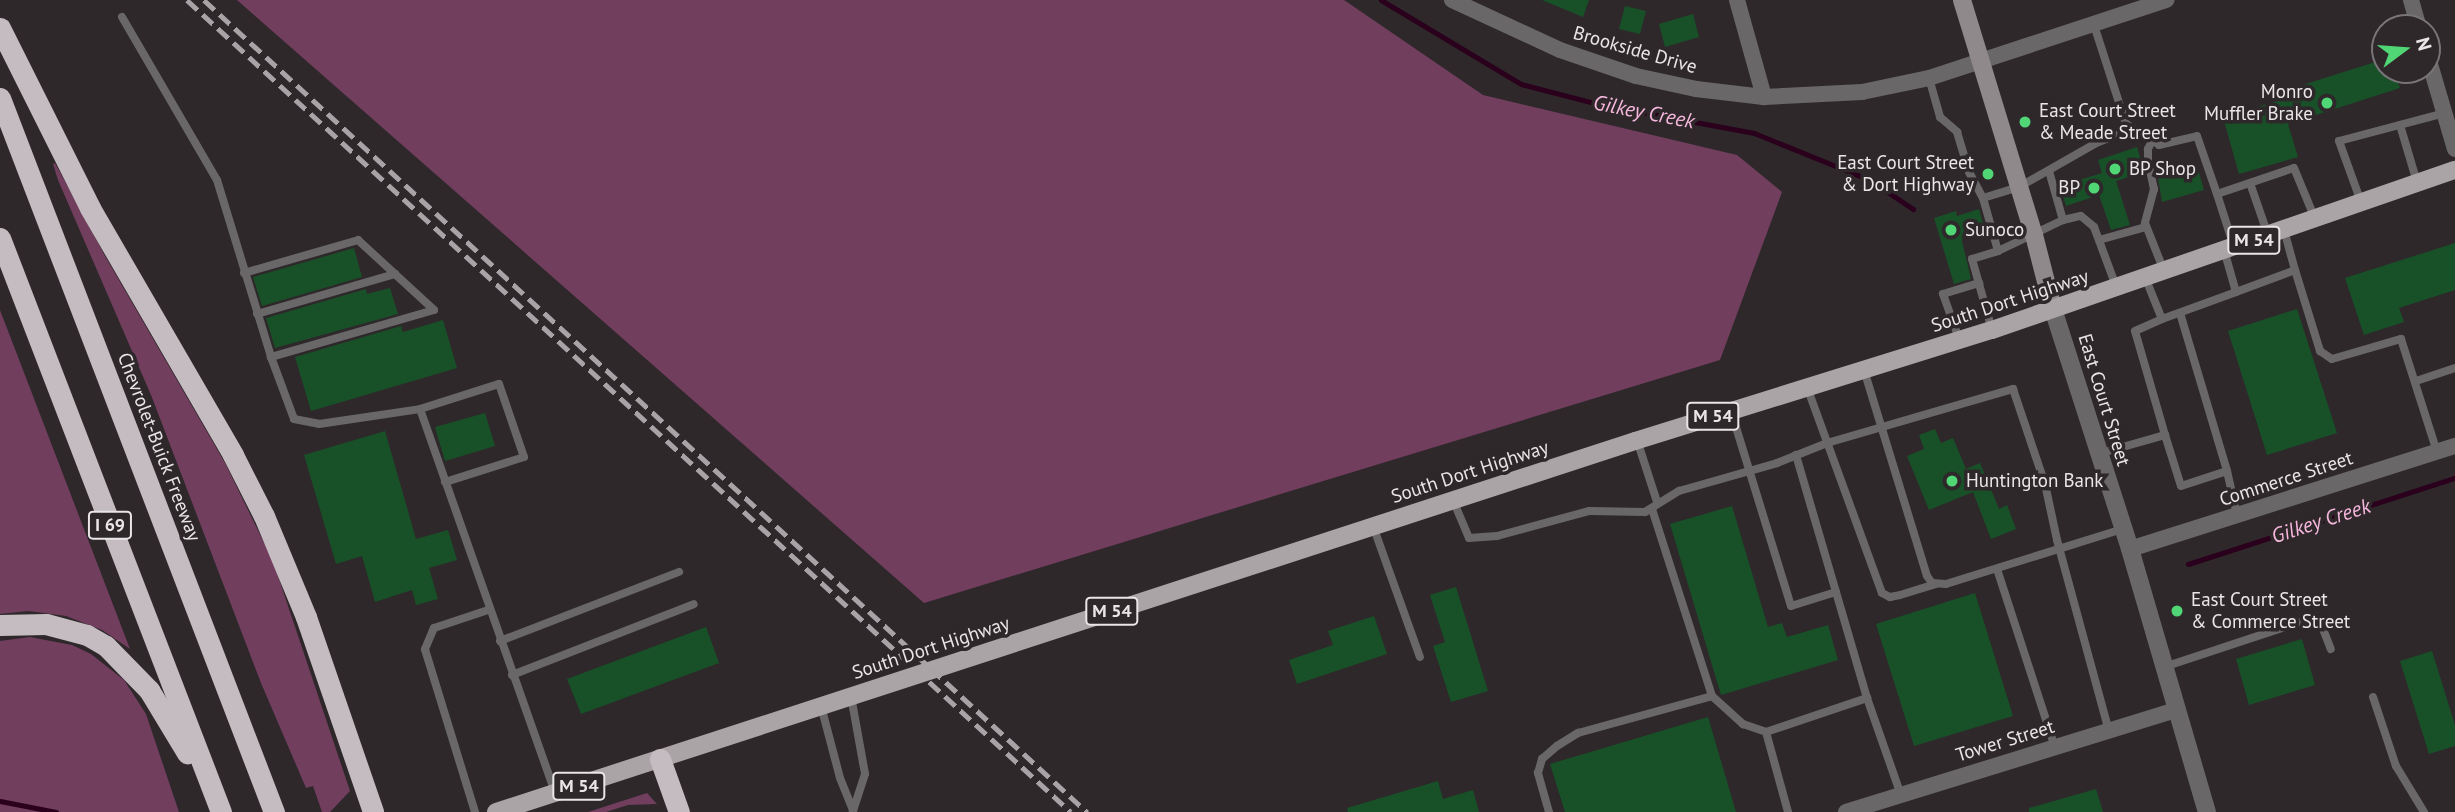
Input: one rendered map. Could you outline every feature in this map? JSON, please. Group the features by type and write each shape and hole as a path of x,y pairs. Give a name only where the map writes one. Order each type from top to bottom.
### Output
{"highway":[{"path":"0,28 90,208 233,455 264,516 306,617 373,812"},
{"name":"Chevrolet-Buick Freeway","path":"0,99 272,806"},
{"name":"I 69","path":"0,238 220,812"},
{"path":"0,625 25,623 66,628 87,635 120,657 149,690 220,812"},
{"path":"660,759 679,812"}],"main road":[{"name":"East Court Street","path":"1962,0 2034,234 2053,309"},
{"name":"South Dort Highway","path":"496,812 1637,440 1992,330 2455,170"}],"street":[{"name":"Brookside Drive","path":"1452,0 1560,50 1636,76 1696,89 1764,97 1862,92 1929,78 2166,0"},
{"path":"1737,0 1764,97"},
{"path":"2436,84 2455,149"},
{"name":"East Court Street","path":"2053,309 2130,549 2207,812"},
{"name":"Commerce Street","path":"2130,549 2238,517 2455,446"},
{"name":"Tower Street","path":"1846,812 2175,710"}],"lane":[{"path":"122,17 217,180 257,314 294,419 319,424 420,409 499,384 524,457 446,482"},
{"path":"2094,25 2122,118 2133,129 2165,146 2197,136 2217,194 2236,292"},
{"path":"1929,78 1940,117 1957,132 1969,172 1983,198 1998,251"},
{"path":"2361,202 2339,141 2445,113"},
{"path":"2400,125 2417,183"},
{"path":"1983,198 2020,187 2096,143 2133,129"},
{"path":"2152,141 2148,149 2148,161 2154,189 2145,215 2146,227 2164,271"},
{"path":"2217,194 2294,168 2315,219"},
{"path":"2049,171 2063,220"},
{"path":"2250,183 2295,270 2320,351 2332,359 2401,340 2437,452"},
{"path":"1992,330 1972,259 1998,251 2063,220 2081,216 2087,220 2099,240 2116,288"},
{"path":"2099,240 2146,227"},
{"path":"244,273 358,240 434,310 271,357"},
{"path":"2227,471 2181,486 2136,331 2295,270"},
{"path":"257,314 395,274"},
{"path":"2145,277 2162,319"},
{"path":"1959,340 1943,294 1979,283"},
{"path":"2180,313 2238,517"},
{"path":"2416,381 2455,368"},
{"path":"1864,370 1927,576 1935,584"},
{"path":"1807,387 1882,593 1889,597 1935,584 1946,584 2123,529"},
{"path":"1453,500 1469,538 1497,536 1589,511 1628,513 1655,505 1679,491 1827,443 2013,389 2045,484 2109,731"},
{"path":"420,409 488,610 555,793"},
{"path":"1731,411 1791,606 1836,592"},
{"path":"2098,454 2165,435"},
{"path":"1637,440 1712,696 1742,724 1766,732 1867,698"},
{"path":"1796,455 1867,698 1901,795"},
{"path":"1373,526 1420,657"},
{"path":"1997,569 2055,748"},
{"path":"500,642 679,572"},
{"path":"512,675 694,604"},
{"path":"475,812 425,649 434,628 488,610"},
{"path":"2164,667 2312,618 2320,621 2332,649"},
{"path":"851,696 865,774 853,811"},
{"path":"1549,812 1538,773 1542,758 1557,746 1578,733 1712,696"},
{"path":"2373,697 2396,766 2424,812"},
{"path":"821,706 839,778 853,811"},
{"path":"1766,732 1788,812"}],"shaded area":[{"path":"237,0 1344,0 1483,95 1737,155 1782,192 1720,360 924,603"},
{"path":"55,163 105,256 225,463 273,561 350,791 330,812 322,812 313,786 306,788 261,683 151,395 58,180 53,164"},
{"path":"0,310 130,649 102,630 66,616 28,611 0,614"},
{"path":"30,637 72,645 91,654 124,680 146,714 179,812 0,812 0,641"},
{"path":"647,793 657,804 628,805 606,812 588,812"}],"building":[{"path":"1542,0 1589,0 1583,17"},
{"path":"1625,6 1646,11 1640,34 1619,29"},
{"path":"1693,14 1699,37 1665,47 1659,24"},
{"path":"2371,63 2371,84 2399,84 2400,88 2288,124 2298,157 2239,174 2223,117 2298,95 2296,87"},
{"path":"2137,147 2144,172 2116,181 2130,225 2111,230 2099,195 2066,206 2060,186 2102,173 2098,160"},
{"path":"2197,166 2204,190 2162,202 2157,171 2170,167 2172,173"},
{"path":"1979,209 1985,230 1963,236 1962,241 1971,279 1954,284 1934,218 1956,211 1957,216"},
{"path":"2455,243 2455,290 2399,308 2404,322 2364,335 2345,278"},
{"path":"354,248 362,277 262,306 253,277"},
{"path":"390,288 398,314 275,348 266,318 366,289 367,294"},
{"path":"2297,309 2337,433 2267,455 2228,331"},
{"path":"443,320 457,368 311,411 295,357 401,326 403,332"},
{"path":"485,413 495,446 445,461 435,427"},
{"name":"Huntington Bank","path":"1935,429 1941,443 1953,438 1966,469 1980,463 1999,509 2007,505 2016,529 1991,539 1973,492 1929,510 1907,456 1924,449 1919,435"},
{"path":"385,431 416,539 448,530 457,560 429,568 438,599 416,605 412,590 375,602 362,556 336,564 304,455"},
{"path":"1732,506 1768,627 1782,623 1787,637 1828,625 1838,660 1721,695 1670,524"},
{"path":"1456,587 1488,691 1451,702 1433,646 1445,642 1430,595"},
{"path":"1975,593 2013,716 1914,746 1876,624"},
{"path":"1374,616 1387,654 1297,684 1289,660 1333,645 1328,631"},
{"path":"706,627 719,663 581,714 567,679"},
{"path":"2302,639 2315,685 2249,705 2236,659"},
{"path":"2432,651 2455,725 2455,746 2429,754 2400,661"},
{"path":"1708,717 1736,812 1565,812 1550,764"},
{"path":"1438,781 1443,799 1473,790 1479,812 1348,812 1347,808"},
{"path":"2096,789 2103,812 2029,812 2029,808"}],"waterway":[{"name":"Gilkey Creek","path":"1381,0 1521,84 1598,104 1754,133 1870,180 1913,209"},
{"name":"Gilkey Creek","path":"2188,564 2455,478"},
{"path":"0,801 56,812"}],"railway":[{"path":"187,0 1071,812"},
{"path":"204,0 1087,812"}],"place":[{"name":"Monro Muffler Brake","path":"2327,103"},
{"name":"East Court Street & Meade Street","path":"2025,122"},
{"name":"BP Shop","path":"2115,169"},
{"name":"East Court Street & Dort Highway","path":"1988,174"},
{"name":"BP","path":"2094,188"},
{"name":"Sunoco","path":"1951,230"},
{"name":"Huntington Bank","path":"1952,481"},
{"name":"East Court Street & Commerce Street","path":"2177,611"}]}
